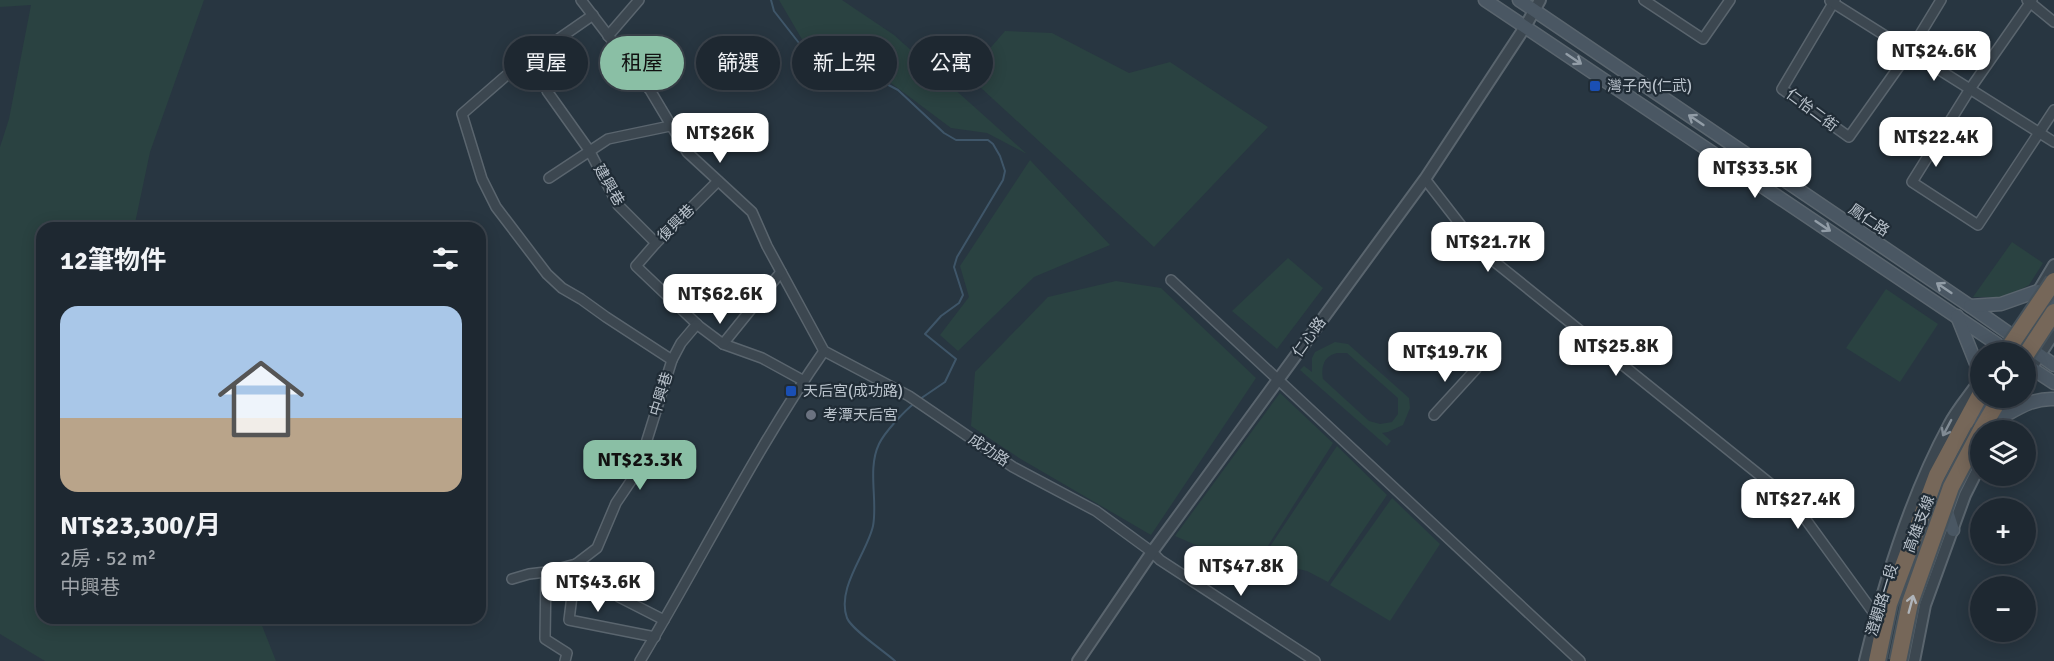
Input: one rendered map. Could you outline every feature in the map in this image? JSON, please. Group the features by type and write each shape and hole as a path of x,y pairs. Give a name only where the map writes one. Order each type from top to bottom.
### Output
{"highway":[{"path":"2010,342 2054,281"},
{"path":"2032,342 2054,312"},
{"name":"高雄支線","path":"1877,661 1889,604 1938,475 1970,406"},
{"name":"高雄支線","path":"1898,661 1910,603 1951,487 1970,452"}],"main road":[{"name":"鳳仁路","path":"1485,0 1957,316 1991,342"},
{"name":"鳳仁路","path":"1519,0 1538,5 1970,306 2010,342"},
{"path":"1970,306 2001,304 2038,291"},
{"path":"2030,342 2054,297"},
{"path":"1957,316 1970,348"},
{"name":"鳳仁路","path":"2036,359 2054,365"},
{"name":"鳳仁路","path":"2036,366 2054,383"},
{"path":"2004,416 2026,403 2043,398 2054,399"},
{"path":"1953,530 1941,492 1984,408"}],"street":[{"path":"581,0 608,36 639,0"},
{"path":"1644,0 1702,39 1730,0"},
{"name":"仁怡二街","path":"1832,1 1782,89 1850,137 1910,51 1941,0"},
{"path":"1832,1 2054,142"},
{"path":"2054,22 2030,1 1970,89 1912,182 1978,225 2054,110"},
{"name":"仁心路","path":"1078,661 1152,552 1425,179 1538,5"},
{"path":"593,15 508,74 462,114 482,179 496,207 547,274 562,288 581,298 672,360"},
{"path":"640,661 804,381 824,351 781,272 752,212 687,152 650,90"},
{"name":"建興巷","path":"547,91 589,150 618,205 656,243"},
{"name":"建興巷","path":"549,178 608,139 670,126"},
{"path":"1425,179 1480,250 1793,502 1876,615"},
{"name":"復興巷","path":"697,324 636,266 718,181"},
{"path":"2026,342 2038,291 2054,265"},
{"path":"723,344 781,272"},
{"path":"1171,280 1580,661"},
{"path":"697,324 723,344 762,358 804,381"},
{"name":"中興巷","path":"512,579 576,564 597,548 616,503 637,472 672,360 681,343 697,324"},
{"path":"2036,345 2054,333"},
{"name":"成功路","path":"824,351 909,396 1013,467 1096,511 1160,560 1315,661"},
{"path":"1434,415 1476,369"},
{"name":"澄觀路一段","path":"1865,661 1880,599 1926,470 1950,422 1970,397"},
{"path":"2002,420 2008,408"},
{"path":"1914,661 1925,606 1970,485"},
{"path":"576,564 569,620 655,637"},
{"path":"546,572 545,639 567,653 565,661"},
{"path":"620,597 664,620"}],"green space":[{"path":"0,0 204,0 150,152 135,222 36,222 36,624 261,624 276,661 45,661 0,634 0,147 9,119 31,5 0,7"},
{"path":"779,0 842,0 895,36 800,36"},
{"path":"1005,31 1052,33 1129,73 1170,62 1268,127 1154,247 983,90 993,90 993,45"},
{"path":"897,38 909,48 909,90 955,90 1027,154 987,133 951,128 897,88"},
{"path":"1030,160 1110,245 1034,277 958,351 940,335 969,297 960,266"},
{"path":"2012,242 2043,263 2029,285 2006,297 1973,297"},
{"path":"1288,258 1323,288 1277,349 1232,311"},
{"path":"1116,281 1161,288 1256,378 1151,535 1019,458 971,426 975,372 1048,297"},
{"path":"1886,289 1938,324 1900,382 1846,348"},
{"path":"1335,342 1348,344 1409,398 1410,408 1403,425 1382,433 1391,441 1387,446 1300,370 1304,366 1312,372 1312,358 1315,352","holes":["1347,353 1398,398 1398,414 1392,422 1380,424 1369,421 1323,379 1323,366 1326,359 1333,354"]},
{"path":"1280,393 1333,443 1259,560 1242,565 1175,536"},
{"path":"1337,446 1387,495 1328,582 1307,571 1261,560"},
{"path":"1392,498 1440,544 1390,621 1330,585"}],"waterway":[{"path":"771,0 774,11 806,52 839,59 898,90 944,133 956,140 988,140 1000,156 1005,171 1003,180 957,257 954,267 963,295 959,303 941,316 925,334 956,359 945,382 920,399"},
{"path":"895,661 850,623 845,607 849,583 873,526 873,474 879,444 895,422 915,403"}],"place":[{"name":"灣子內(仁武)","path":"1595,86"},
{"name":"天后宮(成功路)","path":"791,391"},
{"name":"考潭天后宮","path":"811,415"}]}
